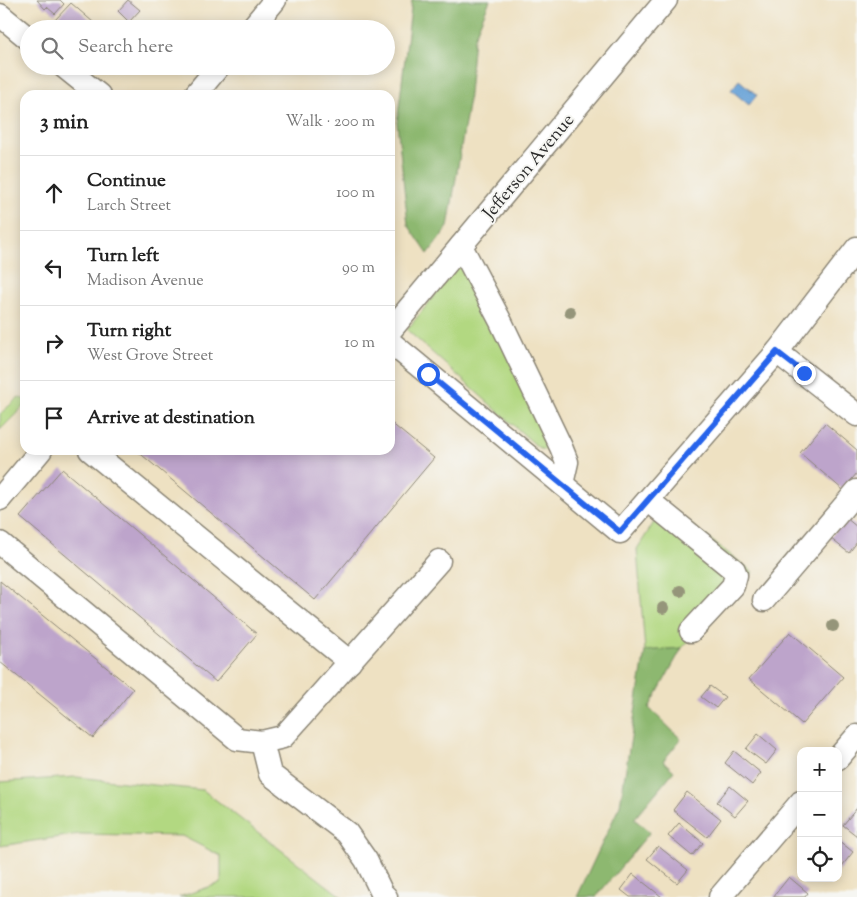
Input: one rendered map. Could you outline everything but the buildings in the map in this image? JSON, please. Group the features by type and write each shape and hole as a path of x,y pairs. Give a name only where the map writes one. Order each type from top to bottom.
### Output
{"street":[{"path":"258,20 275,0"},
{"name":"Jefferson Avenue","path":"395,325 666,0"},
{"path":"0,16 20,32"},
{"path":"74,75 93,90"},
{"path":"199,90 212,75"},
{"path":"461,246 501,322 561,447 567,462 562,484"},
{"path":"395,346 620,532 777,352 857,248"},
{"path":"777,352 857,415"},
{"path":"0,499 37,455"},
{"path":"96,455 350,662"},
{"path":"764,600 857,491"},
{"path":"648,500 734,570 736,575 733,586 691,631"},
{"path":"0,543 237,738 262,742 283,737 439,560"},
{"path":"842,753 857,736"},
{"path":"262,742 270,774 347,833 366,860 386,897"},
{"path":"720,897 797,807"}],"green space":[{"path":"412,0 490,0 474,38 468,105 448,227 428,254 408,225 397,123"},
{"path":"463,260 554,451 540,449 407,330"},
{"path":"20,398 20,410 0,430 0,414"},
{"path":"665,505 753,572 682,648 645,651 637,549"},
{"path":"682,648 649,708 681,739 663,761 674,771 634,819 650,832 596,897 577,897 620,805 645,651"},
{"path":"76,777 203,790 342,897 179,897 221,883 221,856 182,836 80,834 0,846 0,782"}],"water":[{"path":"739,80 757,95 749,105 731,90"}],"route":[{"path":"428,374 620,532 777,352 804,373"}]}
